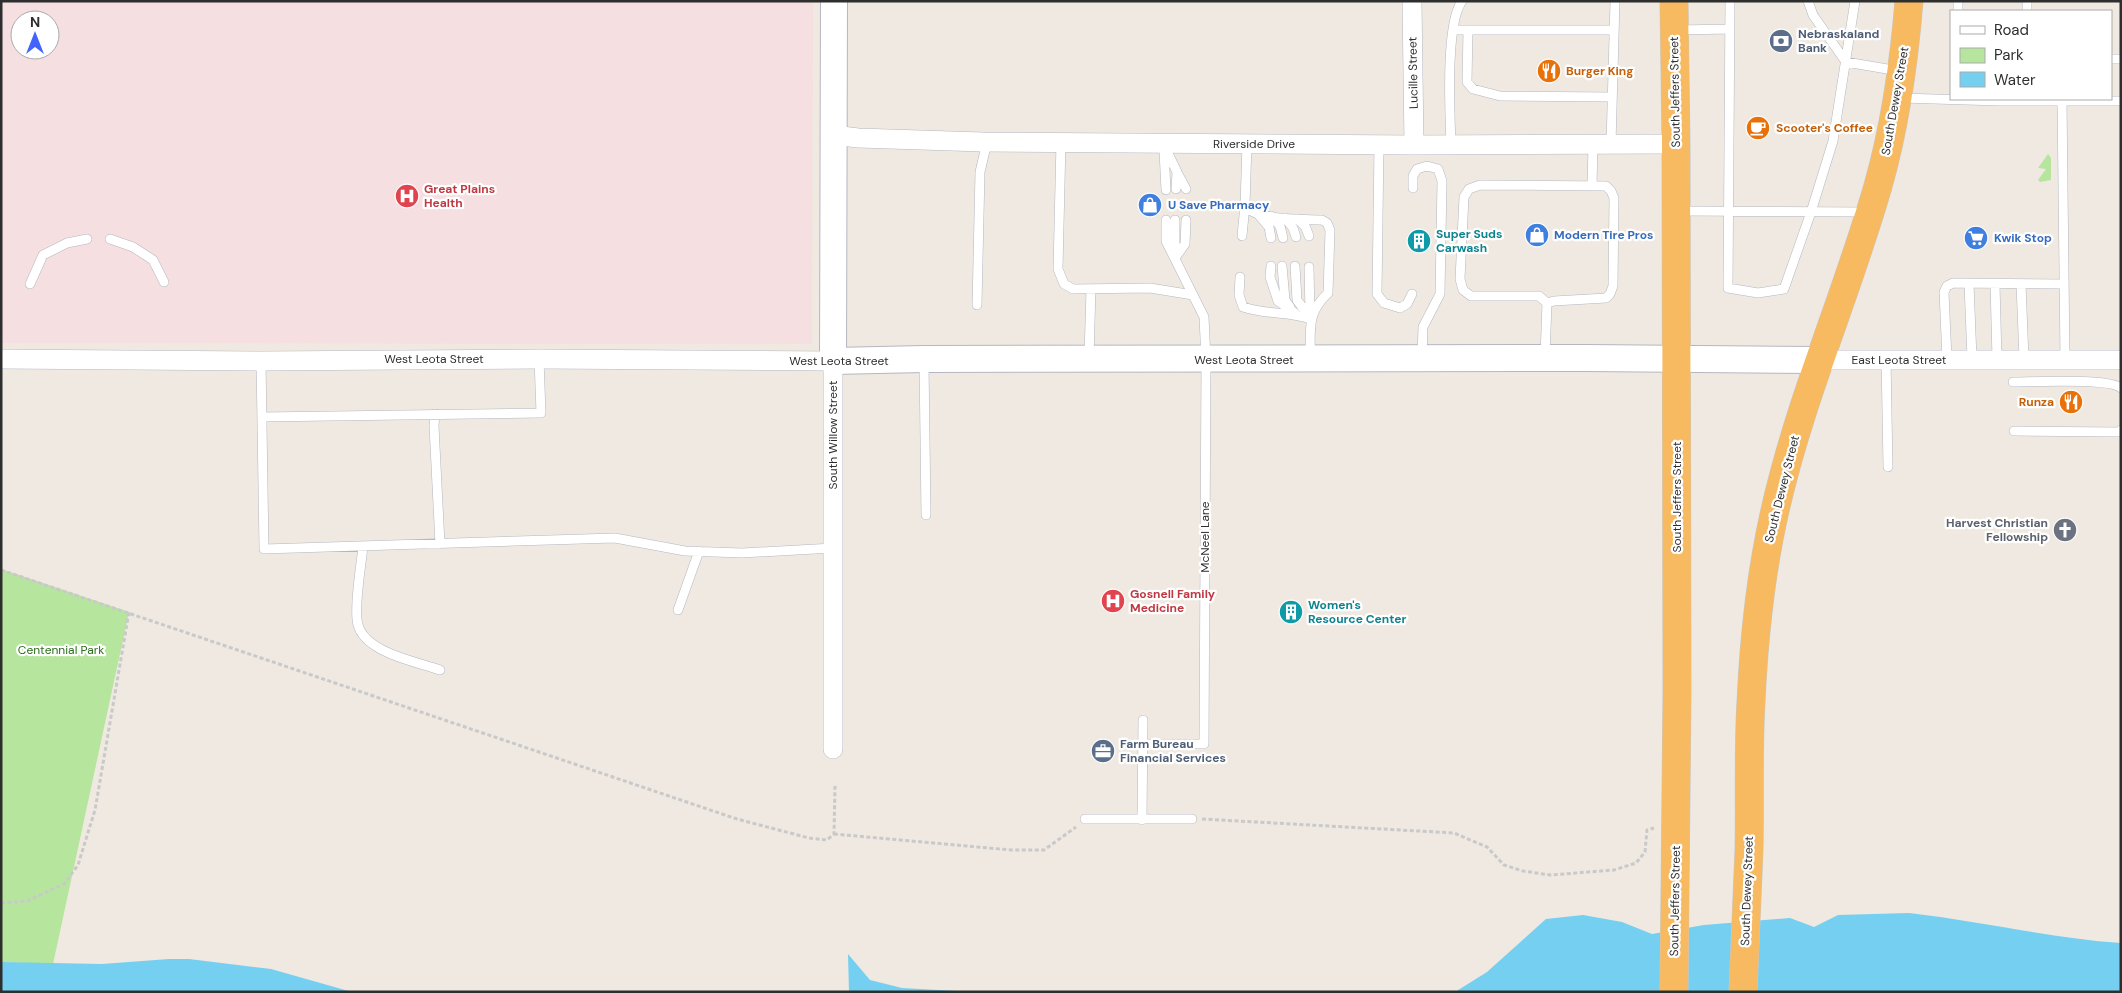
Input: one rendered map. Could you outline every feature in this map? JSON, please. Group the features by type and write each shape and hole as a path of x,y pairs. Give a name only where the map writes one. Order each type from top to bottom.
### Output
{"highway":[{"name":"South Jeffers Street","path":"1674,1 1676,144 1676,865 1674,992"},
{"name":"South Dewey Street","path":"1743,992 1748,850 1750,702 1759,599 1767,548 1786,468 1869,212 1889,142 1901,71 1909,1"}],"main road":[{"name":"South Willow Street","path":"833,362 834,1"},
{"name":"West Leota Street","path":"833,362 924,360 1676,360"},
{"name":"East Leota Street","path":"1676,360 1820,360"}],"street":[{"name":"Lucille Street","path":"1412,1 1425,153"},
{"name":"Riverside Drive","path":"833,134 858,138 986,142 1379,145 1425,153 1451,145 1676,144"},
{"name":"West Leota Street","path":"1,359 261,361 539,359 833,362"},
{"name":"East Leota Street","path":"1820,360 2121,360"},
{"name":"South Willow Street","path":"833,362 833,749"}],"lane":[{"path":"1451,145 1449,76 1453,30 1462,1"},
{"path":"1592,186 1612,97 1615,1"},
{"path":"1730,1 1728,288 1758,293 1784,289 1811,212 1833,141 1855,1"},
{"path":"1730,12 1737,1"},
{"path":"1808,1 1813,15 1846,62 1901,71"},
{"path":"1674,30 1730,29"},
{"path":"1453,30 1614,30"},
{"path":"1468,30 1467,82 1472,89 1500,96 1612,97"},
{"path":"1897,98 1950,99"},
{"path":"2065,359 2062,100 2121,101"},
{"path":"977,305 980,172 986,142"},
{"path":"1061,142 1058,269 1064,284 1073,289 1150,288 1193,295"},
{"path":"1162,143 1177,172 1181,189"},
{"path":"1162,143 1166,190"},
{"path":"1242,236 1247,144"},
{"path":"1379,145 1377,294 1384,303 1400,308 1407,304 1412,294"},
{"path":"1413,188 1413,176 1425,153 1438,169 1442,181 1440,294 1423,326 1422,359"},
{"path":"1545,359 1547,304 1539,296 1471,296 1463,290 1460,279 1464,198 1469,189 1480,185 1606,186 1611,190 1614,198 1612,286 1610,294 1606,298 1554,301 1547,304"},
{"path":"1245,205 1248,210 1258,214 1322,220 1327,223 1330,230 1328,293 1316,304 1311,319"},
{"path":"1676,211 1869,212"},
{"path":"1258,214 1269,227 1271,238"},
{"path":"1271,216 1280,226 1283,238"},
{"path":"1285,218 1293,228 1296,237"},
{"path":"1297,219 1305,226 1309,236"},
{"name":"McNeel Lane","path":"1144,744 1204,744 1206,360 1204,317 1166,241 1171,220"},
{"path":"1175,258 1185,244 1186,220"},
{"path":"30,284 44,255 67,243 87,239"},
{"path":"110,239 133,247 153,260 164,282"},
{"path":"1271,266 1270,277 1278,301 1295,314"},
{"path":"1282,266 1285,300 1295,314"},
{"path":"1295,266 1297,300 1311,319"},
{"path":"1309,267 1310,360"},
{"path":"1240,277 1239,295 1243,307 1257,312 1295,314 1311,319"},
{"path":"1947,359 1944,292 1948,286 1953,283 2064,284"},
{"path":"1969,284 1972,359"},
{"path":"1995,284 1997,359"},
{"path":"2021,284 2024,359"},
{"path":"1089,360 1091,289"},
{"path":"262,417 541,413 539,359"},
{"path":"924,360 926,515"},
{"path":"1886,360 1888,468"},
{"path":"261,361 264,549 615,538 685,551 742,553 833,548"},
{"path":"2013,382 2102,382 2117,385 2121,388"},
{"path":"435,414 440,544"},
{"path":"2014,431 2119,432 2121,430"},
{"path":"363,546 357,620 362,634 383,651 440,670"},
{"path":"678,610 699,551"},
{"path":"1142,820 1143,720"},
{"path":"1085,819 1192,819"}],"path":[{"path":"1,570 737,819 809,838 827,840 834,834 1011,850 1044,850 1085,819"},
{"path":"1,903 27,901 64,884 78,865 84,850 96,802 129,612"},
{"path":"834,834 835,786"},
{"path":"1192,819 1454,833 1487,847 1504,865 1523,871 1550,875 1614,870 1636,863 1645,852 1647,830 1658,827"}],"shaded area":[{"name":"Great Plains Health","path":"1,1 813,1 812,344 1,343"}],"green space":[{"path":"2048,154 2051,158 2051,180 2040,182 2038,180 2046,169 2038,168"},
{"name":"Centennial Park","path":"1,569 129,612 53,964 1,962"}],"water":[{"path":"1909,913 2094,941 2121,943 2121,992 1455,992 1487,972 1546,919 1583,915 1622,922 1652,934 1704,925 1790,918 1814,927 1838,915"},
{"path":"848,954 870,980 902,988 975,992 849,992"},
{"path":"189,959 271,969 352,992 1,992 1,962 102,964"}],"place":[{"name":"Nebraskaland Bank","path":"1781,41"},
{"name":"Burger King","path":"1549,71"},
{"name":"Scooter's Coffee","path":"1758,128"},
{"name":"Great Plains Health","path":"407,196"},
{"name":"U Save Pharmacy","path":"1150,205"},
{"name":"Modern Tire Pros","path":"1537,235"},
{"name":"Kwik Stop","path":"1976,238"},
{"name":"Super Suds Carwash","path":"1419,241"},
{"name":"Runza","path":"2071,402"},
{"name":"Harvest Christian Fellowship","path":"2065,530"},
{"name":"Gosnell Family Medicine","path":"1113,601"},
{"name":"Women's Resource Center","path":"1291,612"},
{"name":"Farm Bureau Financial Services","path":"1103,751"}]}
